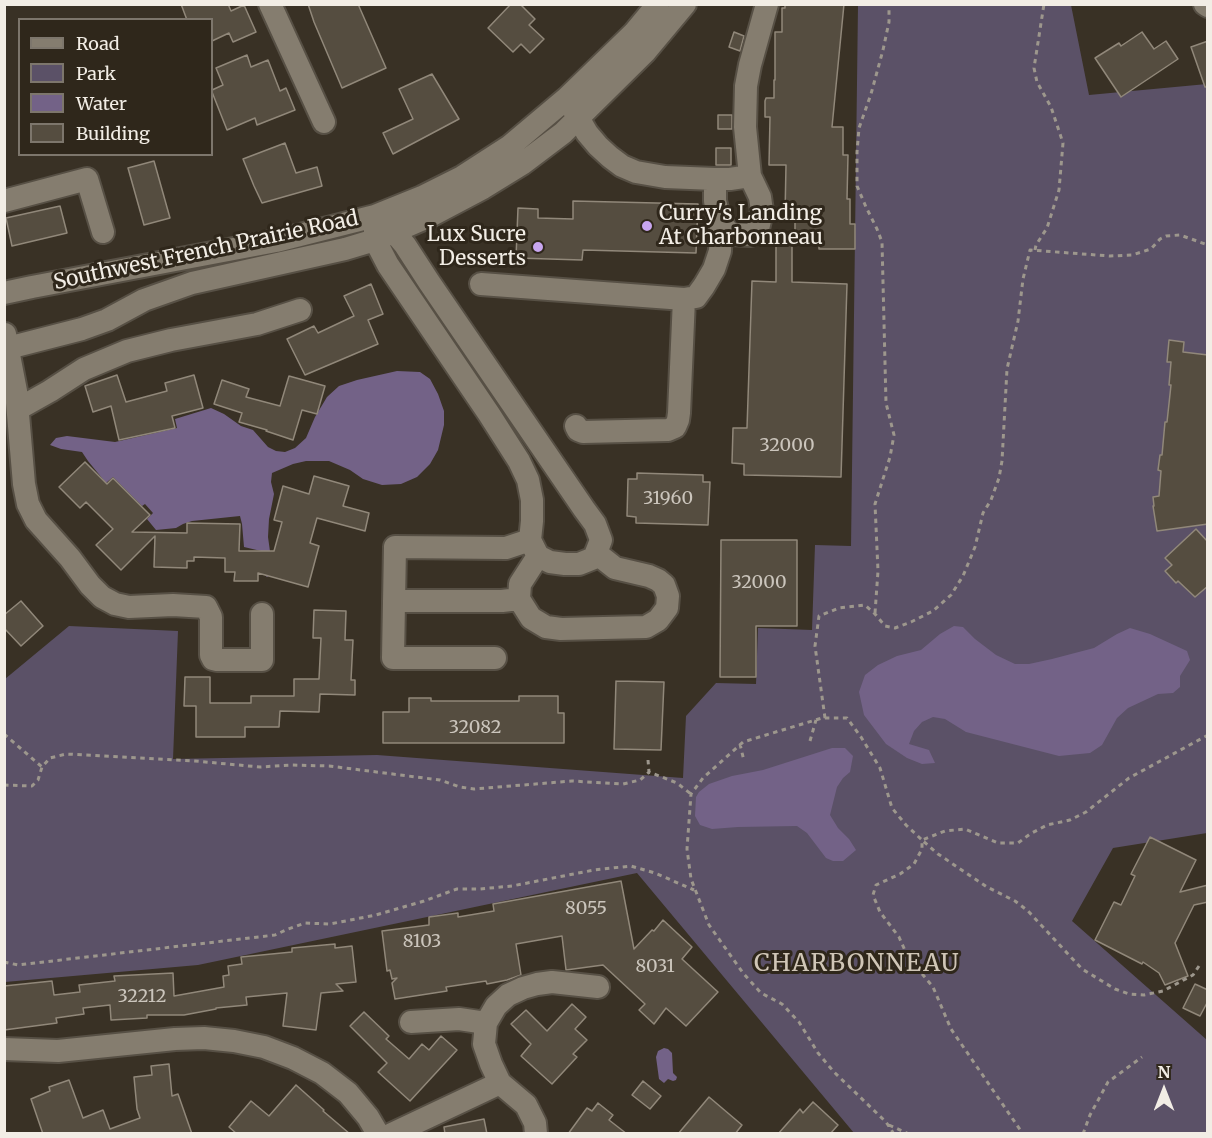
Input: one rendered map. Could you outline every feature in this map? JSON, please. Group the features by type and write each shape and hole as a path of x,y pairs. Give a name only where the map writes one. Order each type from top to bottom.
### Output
{"street":[{"path":"270,4 324,122"},
{"name":"Southwest French Prairie Road","path":"4,293 276,242 375,216 422,197 462,177 510,146 567,98 634,33 658,4"},
{"name":"Southwest French Prairie Road","path":"6,343 82,329 107,320 144,300 192,283 345,249 385,236 429,216 483,188 522,164 563,133 645,52 685,4"},
{"path":"715,179 715,201 724,227 730,234 751,235 758,229 762,211 760,197 750,176 745,127 746,86 764,14"},
{"path":"567,98 587,133 598,147 622,166 636,172 665,177 715,179 750,176"},
{"path":"4,201 87,179 103,232"},
{"path":"375,216 385,236 388,265 519,461 528,480 532,500 534,548 520,585 519,599 531,618 546,627 561,629 646,627 658,620 667,608 668,596 664,585 649,576 615,568 596,553"},
{"path":"481,284 684,299 696,297 714,269 720,251 721,221"},
{"path":"385,236 405,245 595,524 601,540 594,558 579,564 550,562 534,548 395,547 393,658 495,658"},
{"path":"576,426 583,432 668,430 675,427 679,413 684,299"},
{"path":"13,403 50,391 84,369 127,351 171,340 257,324 300,310"},
{"path":"6,343 28,504 36,520 70,558 90,585 102,597 129,608 173,605 206,607 211,617 211,655 217,660 262,660 262,614"},
{"path":"394,601 519,599"},
{"path":"536,1134 535,1123 526,1105 500,1083 491,1064 484,1044 486,1023 496,1006 508,995 523,988 552,982 598,987"},
{"path":"411,1022 459,1019 486,1023"},
{"path":"4,1049 58,1051 204,1038 264,1047 293,1058 322,1073 348,1093 368,1117 378,1134"},
{"path":"392,1134 500,1083"}],"path":[{"path":"875,614 878,571 875,504 890,457 894,435 886,403 882,242 857,186 857,152 859,128 883,50 889,4"},
{"path":"1035,250 1035,245 1047,228 1059,190 1063,143 1051,107 1037,82 1034,68 1044,4"},
{"path":"825,718 815,646 819,616 839,608 865,605 885,626 895,628 933,611 951,595 963,576 975,547 984,513 999,478 1002,460 1006,369 1018,321 1023,279 1030,250 1110,256 1132,255 1150,249 1166,236 1180,235 1208,245"},
{"path":"894,1134 887,1124 834,1072 818,1053 799,1023 782,1004 761,993 743,973 708,925 690,879 687,849 691,794 704,778 742,742 816,720 847,718 880,768 892,808 906,825 938,854 1028,911 1082,969 1115,990 1144,995 1163,991 1193,975 1199,966"},
{"path":"810,741 816,720"},
{"path":"4,734 42,767"},
{"path":"922,840 945,831 965,830 998,843 1018,843 1047,825 1070,820 1086,812 1129,778 1208,735"},
{"path":"740,744 744,761"},
{"path":"4,785 32,786 38,780 42,767 50,758 66,754 260,767 329,766 440,780 474,789 572,781 624,784 640,780 649,772"},
{"path":"648,760 649,772"},
{"path":"649,772 677,783 691,794"},
{"path":"922,840 922,849 914,864 900,874 876,885 873,895 880,912 899,937 911,964 933,987 951,1029 1023,1134"},
{"path":"4,962 18,965 275,935 305,923 330,924 376,915 458,889 512,886 594,870 631,866 655,873 695,891"},
{"path":"1083,1134 1090,1115 1108,1082 1142,1057"},
{"path":"887,1124 909,1134"}],"green space":[{"path":"858,5 1071,5 1089,95 1207,84 1207,833 1113,848 1072,921 1207,1040 1207,1133 854,1133 637,873 198,965 5,982 5,679 69,626 178,631 173,759 377,755 683,778 686,716 716,683 756,684 758,628 812,630 815,545 851,546"}],"water":[{"path":"397,371 420,372 430,379 438,394 444,411 444,425 438,450 430,464 417,477 401,484 382,485 363,479 350,470 329,461 306,461 272,473 271,482 274,494 268,537 273,573 267,577 260,571 261,551 244,547 240,516 192,521 176,528 156,530 147,519 153,513 145,504 142,506 113,477 106,483 82,452 50,445 56,438 67,436 115,442 177,428 175,419 211,408 241,426 253,430 268,447 285,452 295,448 306,438 327,397 339,386"},
{"path":"954,626 963,627 996,655 1015,664 1029,664 1094,648 1130,628 1150,634 1187,651 1190,660 1180,676 1180,687 1173,693 1158,694 1128,708 1117,718 1102,745 1090,753 1059,756 966,732 945,719 933,717 922,722 914,731 909,744 929,750 935,763 922,764 907,758 886,744 864,715 859,692 865,675 878,665 897,656 921,650"},
{"path":"832,748 845,748 853,756 850,772 837,787 830,815 856,850 843,861 826,858 807,833 797,826 712,829 700,825 695,816 696,797 709,784"},
{"path":"664,1048 672,1053 673,1073 677,1077 676,1080 668,1079 664,1083 659,1079 656,1057 658,1051"}],"building":[{"path":"181,4 228,4 231,11 244,5 256,32 233,42 229,33 213,41 213,18 186,18"},
{"path":"308,4 358,4 386,68 342,88"},
{"path":"511,4 520,4 535,19 529,25 544,39 530,53 521,44 513,52 488,28"},
{"path":"785,4 844,4 832,127 843,127 843,155 848,155 847,199 850,199 850,224 855,224 855,249 819,249 819,241 795,241 795,215 785,215 786,165 769,165 770,117 765,117 765,101 766,98 774,98 775,32 782,32 782,8 785,8"},
{"path":"734,32 744,36 740,51 729,47"},
{"path":"1142,32 1154,49 1166,41 1178,59 1121,97 1095,58 1119,43 1121,46"},
{"path":"1208,41 1208,87 1205,87 1191,47"},
{"path":"247,55 251,67 268,60 280,91 286,88 295,110 257,125 255,118 227,130 213,95 213,90 223,85 216,68"},
{"path":"432,74 459,119 393,154 383,133 413,119 399,89"},
{"path":"718,115 732,115 732,129 718,129"},
{"path":"285,143 296,173 317,167 322,186 262,203 243,159"},
{"path":"716,148 731,148 731,165 716,165"},
{"path":"154,161 170,218 144,225 128,168"},
{"path":"573,201 698,204 696,253 583,250 582,260 516,258 518,208 538,209 538,218 573,219"},
{"path":"60,206 67,233 12,246 6,218"},
{"path":"776,243 792,243 792,282 847,284 841,477 744,475 744,464 732,463 733,428 747,428 752,281 776,282"},
{"path":"371,284 383,314 368,320 378,344 305,375 287,339 314,326 318,333 354,316 344,296"},
{"path":"1169,340 1184,342 1183,352 1208,355 1208,524 1157,531 1153,497 1159,496 1161,471 1158,470 1171,385 1169,385 1171,362 1167,362"},
{"path":"117,375 126,402 167,391 165,383 194,375 203,408 172,416 175,428 119,440 111,406 93,412 85,386"},
{"path":"289,376 325,386 317,414 302,410 293,440 239,422 242,413 214,404 222,380 249,389 246,397 280,406"},
{"path":"85,462 107,484 113,478 150,515 132,532 187,533 187,523 240,524 239,551 274,551 282,522 274,520 283,486 309,494 314,476 349,486 343,506 369,513 365,531 317,518 310,543 319,546 308,587 258,573 258,581 234,581 235,572 225,572 225,558 194,557 194,561 187,561 187,568 154,567 155,536 121,570 96,545 113,529 86,502 80,508 59,487"},
{"path":"637,473 703,475 703,482 710,482 708,525 636,523 636,517 627,516 628,479 637,479"},
{"path":"1196,529 1208,542 1208,586 1195,597 1178,581 1176,583 1165,571 1172,565 1165,558"},
{"path":"721,540 797,540 797,626 756,626 756,677 720,677"},
{"path":"21,601 43,626 21,646 4,628 4,615"},
{"path":"314,610 346,611 345,640 353,640 351,680 355,680 355,695 320,694 319,712 280,711 279,727 245,727 245,737 196,737 196,706 184,706 185,677 210,677 210,703 251,703 251,696 294,696 294,679 319,679 321,638 313,638"},
{"path":"616,681 664,682 661,750 614,749"},
{"path":"519,696 558,696 558,713 564,713 564,743 383,743 383,712 409,712 409,698 431,698 431,701 519,701"},
{"path":"1150,837 1196,860 1180,892 1208,885 1208,902 1194,905 1175,943 1188,976 1165,985 1159,973 1143,962 1142,964 1095,940 1114,902 1121,905 1135,876 1131,874"},
{"path":"621,881 634,949 663,920 692,947 682,959 718,992 686,1026 666,1008 654,1024 639,1010 645,1004 603,965 566,970 562,936 516,944 521,975 487,984 486,981 446,987 447,991 395,999 392,983 397,978 392,979 390,970 387,971 382,931 429,925 429,917 458,913 458,917 494,911 493,904"},
{"path":"335,944 335,948 352,946 356,982 336,984 343,991 321,993 316,1030 283,1026 287,993 246,997 247,1005 216,1008 184,1015 147,1015 147,1018 111,1020 110,1005 83,1008 84,1014 56,1018 57,1023 4,1030 4,986 52,981 54,995 80,992 79,985 115,981 114,976 173,973 174,996 224,987 223,976 229,975 228,966 242,964 241,957 292,952 292,948"},
{"path":"1195,984 1208,990 1208,1001 1200,1016 1183,1008"},
{"path":"572,1004 586,1017 575,1029 587,1040 573,1054 577,1057 552,1084 521,1056 531,1044 511,1024 526,1010 547,1031"},
{"path":"364,1012 389,1036 386,1039 409,1059 422,1044 429,1050 441,1036 457,1050 410,1101 378,1072 387,1063 350,1026"},
{"path":"169,1064 172,1096 178,1094 192,1134 43,1134 31,1099 50,1091 49,1087 69,1080 83,1118 103,1110 110,1129 140,1118 134,1077 152,1075 151,1066"},
{"path":"643,1081 661,1096 650,1109 632,1095"},
{"path":"296,1085 350,1134 237,1134 229,1127 251,1101 269,1116"},
{"path":"709,1097 742,1125 735,1134 678,1134"},
{"path":"813,1102 838,1125 830,1134 778,1134 800,1109 803,1113"},
{"path":"598,1103 613,1115 609,1120 627,1134 568,1134 587,1108 592,1111"},
{"path":"484,1119 487,1134 445,1134 444,1127"}],"place":[{"name":"Curry's Landing At Charbonneau","path":"647,226"},
{"name":"Lux Sucre Desserts","path":"538,247"}],"district":[{"name":"CHARBONNEAU","path":"857,964"}]}
